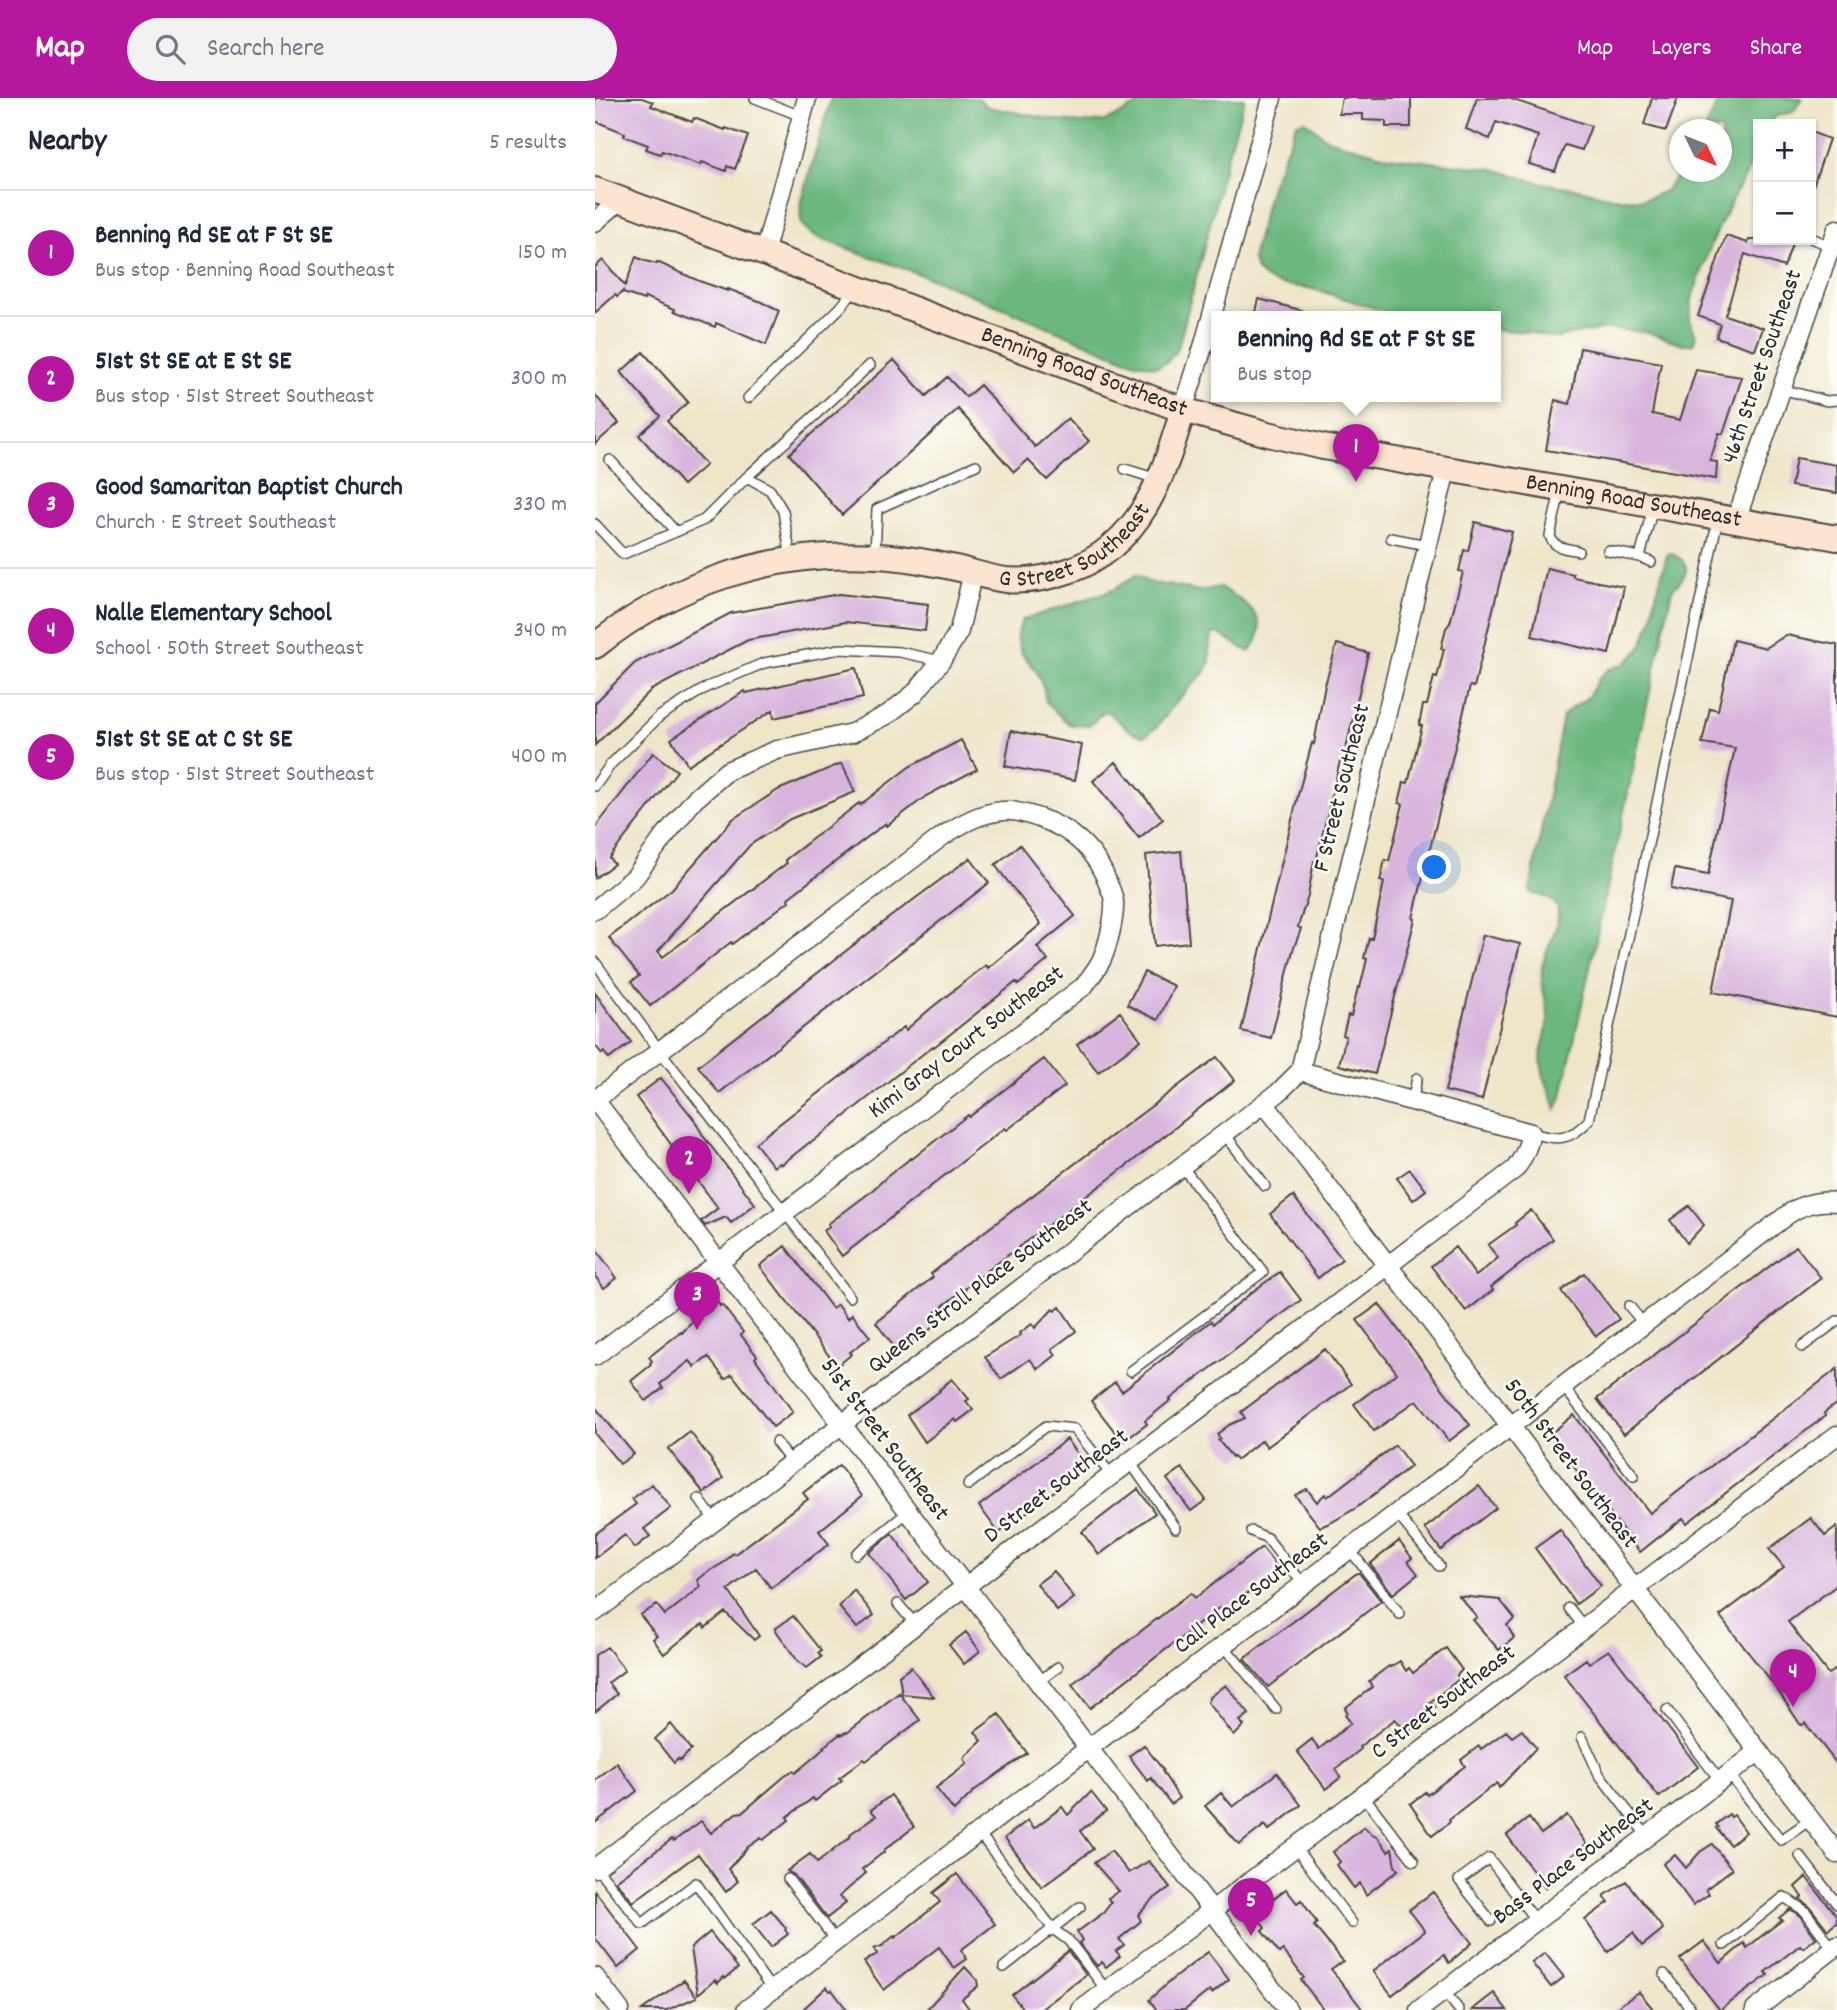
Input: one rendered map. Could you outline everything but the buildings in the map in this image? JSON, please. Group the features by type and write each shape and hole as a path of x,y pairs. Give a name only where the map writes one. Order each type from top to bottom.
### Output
{"main road":[{"name":"Benning Road Southeast","path":"595,190 1183,410 1268,434 1446,470 1837,538"},
{"name":"G Street Southeast","path":"595,646 638,615 685,591 735,572 791,559 875,556 931,563 1004,580 1029,580 1056,575 1081,565 1105,551 1127,532 1144,510 1159,479 1183,410"}],"street":[{"path":"764,253 807,98"},
{"name":"G Street Southeast","path":"1213,311 1272,98"},
{"path":"595,222 620,200"},
{"name":"46th Street Southeast","path":"1727,518 1781,389 1834,238"},
{"name":"G Street Southeast","path":"1183,410 1211,319"},
{"name":"F Street Southeast","path":"1300,1071 1446,470"},
{"path":"595,910 635,877 694,800 727,771 778,750 852,733 887,715 915,693 941,661 959,631 973,572"},
{"name":"Kimi Gray Court Southeast","path":"595,1100 967,820 982,814 1005,811 1057,824 1078,838 1095,857 1106,877 1114,901 1111,931 1102,960 1084,986 595,1356"},
{"path":"1264,1104 1300,1071 1531,1133"},
{"name":"51st Street Southeast","path":"595,1100 1288,2010"},
{"name":"Queens Stroll Place Southeast","path":"595,1612 1264,1104"},
{"name":"50th Street Southeast","path":"1264,1104 1810,1820 1835,1848"},
{"name":"D Street Southeast","path":"596,1867 1515,1169 1523,1158 1531,1133"},
{"name":"Call Place Southeast","path":"749,2009 1787,1215 1809,1203 1837,1202"},
{"name":"C Street Southeast","path":"1081,2010 1837,1435"},
{"name":"Bass Place Southeast","path":"1419,2010 1758,1752"},
{"path":"1755,2010 1835,1947"},
{"path":"595,1977 620,2010"}],"lane":[{"path":"755,98 801,116"},
{"path":"1816,238 1834,238"},
{"path":"748,398 841,308 856,288"},
{"path":"595,524 623,554 704,520 870,365"},
{"path":"1781,389 1827,401 1837,400"},
{"path":"610,460 676,532"},
{"path":"875,556 877,509 976,465"},
{"path":"1125,469 1159,479"},
{"path":"747,477 771,490 783,510 791,559"},
{"path":"1561,489 1550,536 1555,545 1579,551"},
{"path":"1640,557 1653,506"},
{"path":"1531,1133 1568,1138 1589,1121 1727,518"},
{"path":"1391,538 1427,545"},
{"path":"1608,551 1640,557 1651,562"},
{"path":"595,786 611,764 660,716 708,687 764,663 840,649 900,652 941,661"},
{"path":"595,962 660,1051 850,1297"},
{"path":"1412,1102 1417,1078"},
{"path":"1224,1133 1265,1186"},
{"path":"1131,1371 1263,1272 1181,1165"},
{"path":"1629,1306 1644,1324"},
{"path":"1801,1347 1837,1321"},
{"path":"1563,1386 1634,1476"},
{"path":"968,1485 1046,1426 1075,1429 1112,1476"},
{"path":"776,1442 792,1462"},
{"path":"1130,1462 1176,1528"},
{"path":"699,1499 715,1521"},
{"path":"856,1554 908,1512"},
{"path":"1397,1514 1440,1566"},
{"path":"1251,1531 1267,1538 1304,1586"},
{"path":"1350,1550 1400,1614"},
{"path":"898,1604 915,1624"},
{"path":"1569,1608 1584,1627"},
{"path":"1224,1646 1276,1709"},
{"path":"1038,1682 1058,1667"},
{"path":"1667,1710 1780,1840 1810,1820"},
{"path":"1582,1737 1599,1774 1647,1836"},
{"path":"1363,1796 1414,1861"},
{"path":"979,1833 1053,1929 1069,1941 1107,1991"},
{"path":"1295,1847 1352,1923"},
{"path":"1800,1856 1837,1904"},
{"path":"1491,1920 1459,1880 1489,1858 1536,1921"},
{"path":"596,1867 642,1924 696,1884 772,1990"},
{"path":"788,1879 836,1941"},
{"path":"1724,1945 1784,1897 1805,1911 1835,1947"},
{"path":"1004,1967 1080,1907"},
{"path":"1664,1974 1692,2010"},
{"path":"1444,1991 1459,2010"}],"green space":[{"path":"831,98 978,98 988,107 1080,123 1107,121 1134,107 1143,98 1245,98 1179,344 1174,354 1167,362 1157,367 1130,361 936,280 821,239 810,232 801,222 801,204"},
{"path":"1720,98 1802,98 1793,112 1773,119 1753,119 1753,159 1712,242 1692,299 1690,319 1696,336 1693,344 1683,344 1650,333 1609,328 1558,339 1501,330 1501,311 1386,311 1312,289 1270,281 1258,273 1253,259 1271,186 1297,123 1305,121 1327,139 1389,157 1493,169 1537,182 1620,199 1642,200 1665,191 1672,182 1732,182 1732,119 1710,119"},
{"path":"1670,553 1683,561 1685,575 1672,590 1561,1100 1556,1110 1541,1065 1541,1053 1548,1016 1543,987 1543,961 1557,925 1558,911 1552,901 1533,894 1530,890 1563,716 1588,697 1607,670 1625,664 1640,649 1652,620 1654,603 1667,555"},
{"path":"1136,575 1148,582 1200,591 1219,587 1239,599 1254,613 1259,631 1257,641 1249,652 1218,633 1212,634 1210,661 1206,671 1157,727 1145,736 1132,732 1108,712 1103,712 1090,725 1070,725 1046,703 1044,689 1036,671 1021,652 1017,636 1022,620 1113,590"}],"place":[{"name":"Benning Rd SE at F St SE","path":"1356,482"},
{"name":"51st St SE at E St SE","path":"689,1194"},
{"name":"Good Samaritan Baptist Church","path":"697,1330"},
{"name":"Nalle Elementary School","path":"1793,1707"},
{"name":"51st St SE at C St SE","path":"1251,1936"}]}
